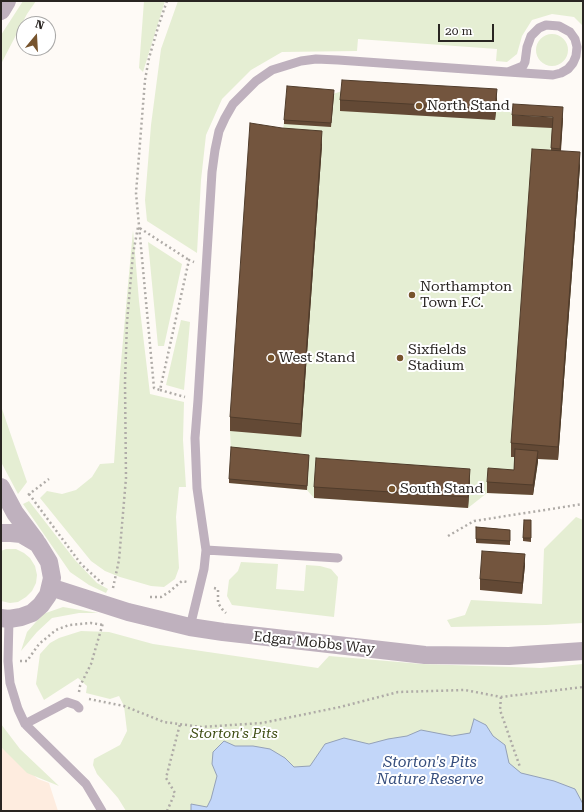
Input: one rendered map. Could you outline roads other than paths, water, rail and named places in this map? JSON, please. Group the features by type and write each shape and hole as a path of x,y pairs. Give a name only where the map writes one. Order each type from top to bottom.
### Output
{"street":[{"path":"1,11 7,1"},
{"path":"1,486 15,513 45,554 52,570 48,595 41,605 21,618 5,619"},
{"path":"1,533 21,534 38,544"},
{"name":"Edgar Mobbs Way","path":"50,587 128,612 190,627 283,640 425,655 509,656 583,651"}],"lane":[{"path":"190,627 204,569 206,550 195,473 195,438 207,270 212,172 219,132 233,104 256,81 272,70 300,61 316,59 508,72 553,75 568,69 573,63 576,56 577,47 575,39 570,32 559,26 546,25 539,28 529,40 525,62 522,66 508,72"},
{"path":"206,550 338,558"},
{"path":"5,619 8,672 11,688 25,724 86,784 102,811"},
{"path":"25,724 67,702 76,705 79,708"}],"water":[{"name":"Storton's Pits Nature Reserve","path":"474,719 486,725 493,736 505,745 509,763 521,773 554,781 575,789 583,804 583,811 191,811 191,804 207,807 211,799 217,776 212,764 213,752 224,741 235,746 253,746 270,749 285,758 294,767 310,766 325,744 344,738 369,744 407,736 421,730 452,736 470,733"}],"place":[{"name":"North Stand","path":"419,106"},
{"name":"Northampton Town F.C.","path":"412,295"},
{"name":"West Stand","path":"271,358"},
{"name":"Sixfields Stadium","path":"400,358"},
{"name":"South Stand","path":"392,489"}],"park label":[{"name":"Storton's Pits","path":"234,734"}]}
